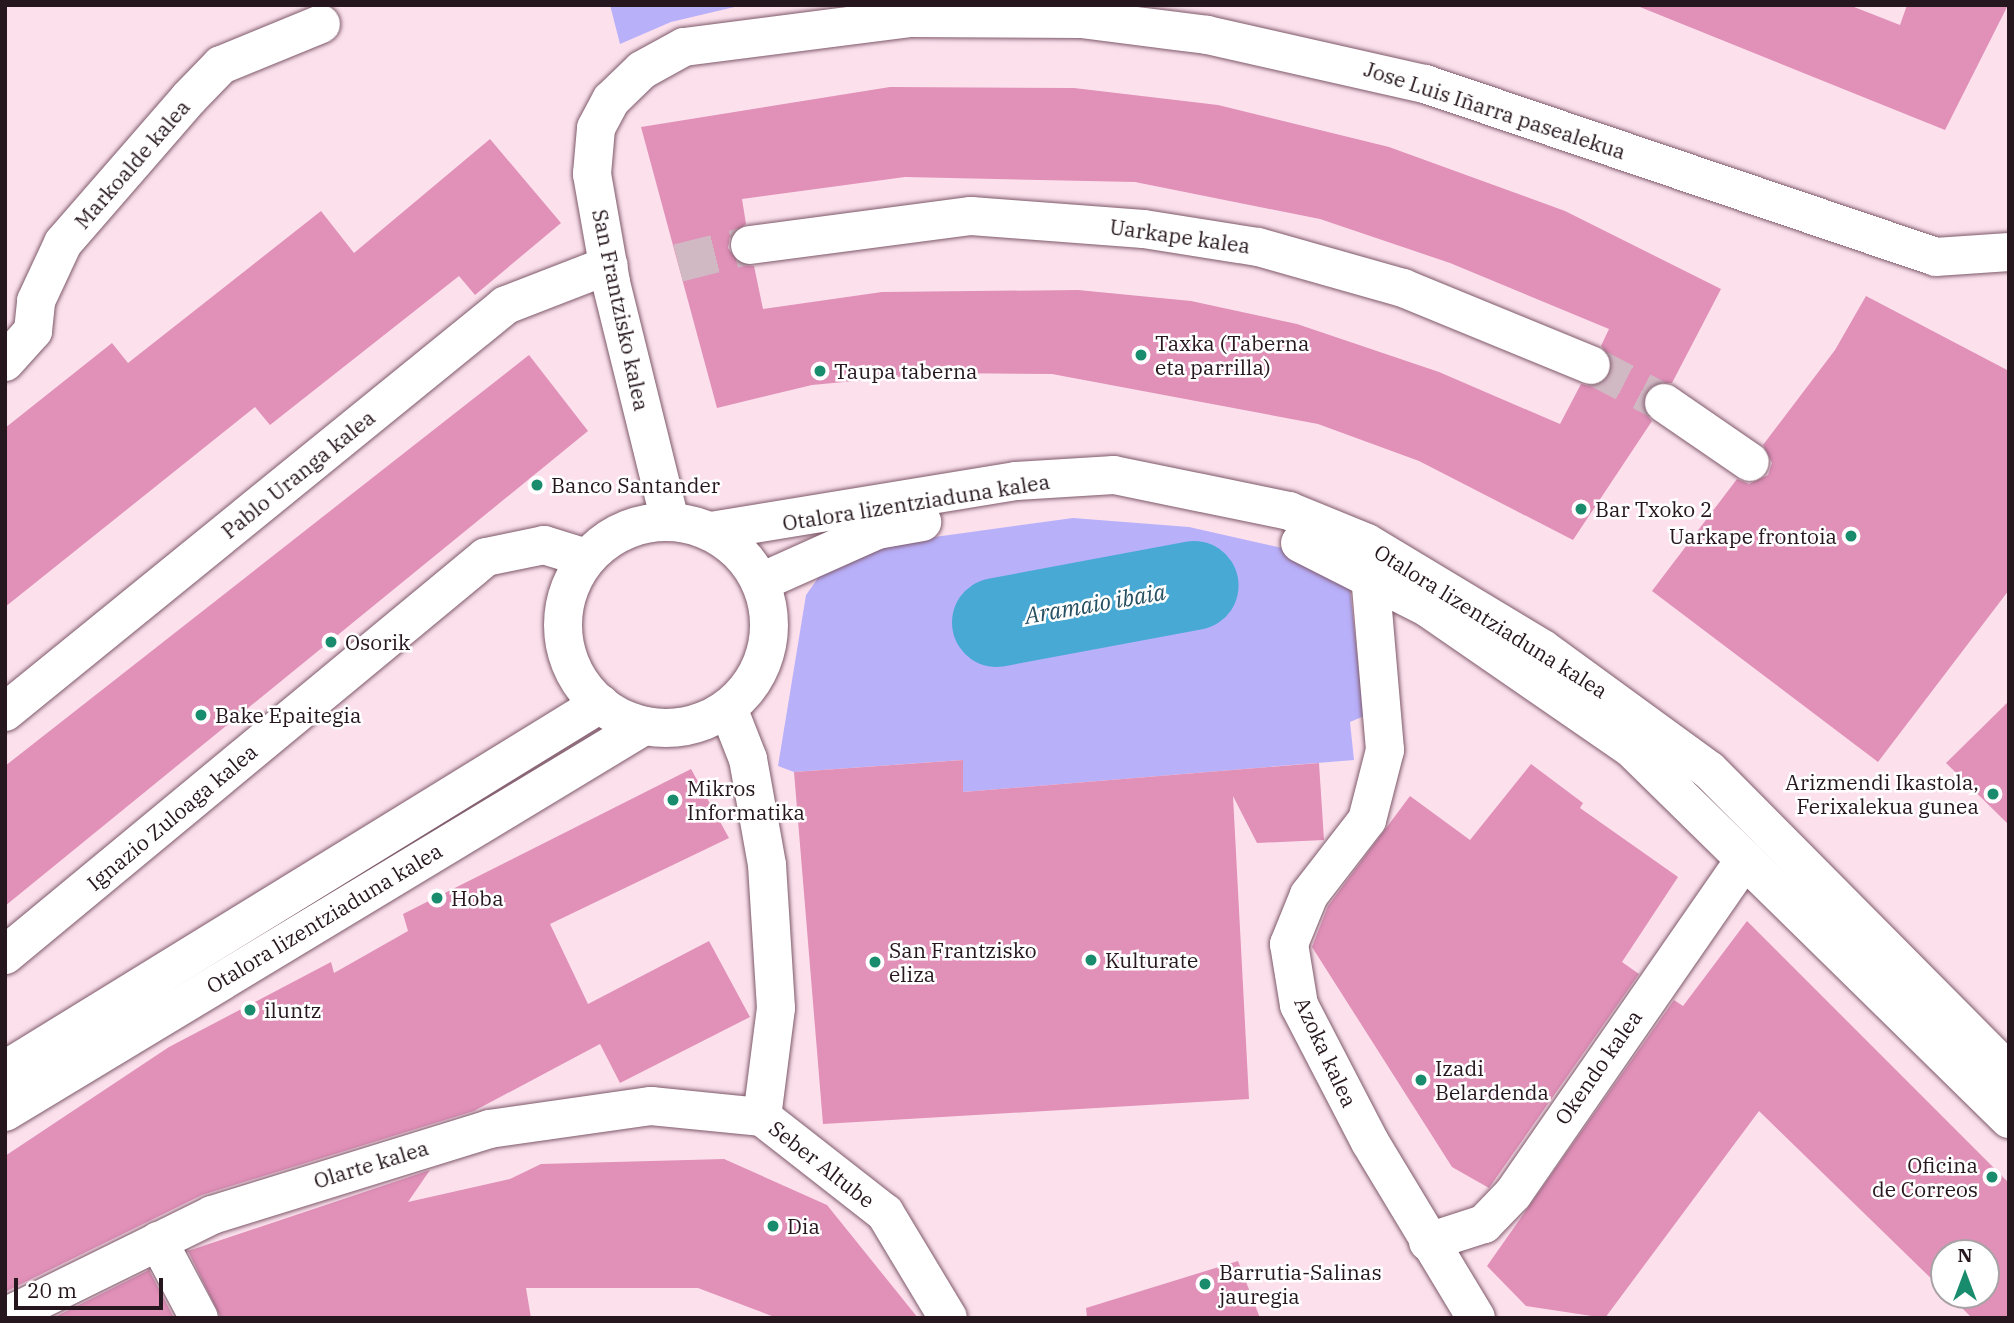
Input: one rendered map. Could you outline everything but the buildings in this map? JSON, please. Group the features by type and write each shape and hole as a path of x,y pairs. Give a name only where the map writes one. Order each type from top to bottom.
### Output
{"street":[{"name":"Jose Luis Iñarra pasealekua","path":"611,100 642,69 684,47 911,18 1080,19 1207,35 1425,83 1936,257 2009,252"},
{"name":"Markoalde kalea","path":"5,362 33,331 36,301 63,243 189,98 221,65 321,24"},
{"name":"San Frantzisko kalea","path":"611,100 596,128 592,174 608,265 670,521"},
{"name":"Uarkape kalea","path":"750,245 971,216 1144,229 1258,247 1403,288 1591,365"},
{"name":"Pablo Uranga kalea","path":"5,712 506,305 608,265"},
{"path":"1664,403 1750,461"},
{"name":"Otalora lizentziaduna kalea","path":"711,531 1016,481 1114,475 1289,511 1367,543 1543,649 1709,770 2009,1072"},
{"name":"Otalora lizentziaduna kalea","path":"761,582 877,530 1028,505 1119,501 1224,516 1370,575 1537,679 1630,748 2009,1119"},
{"path":"670,521 711,531 741,552 761,582 768,604 767,650 759,673 728,708 688,726 644,726 600,704 578,680 564,629 569,586 586,558 624,530 670,521"},
{"name":"Ignazio Zuloaga kalea","path":"5,955 486,557 544,545 586,558"},
{"name":"Azoka kalea","path":"1370,575 1385,750 1367,820 1309,895 1289,944 1299,1004 1428,1242 1476,1318"},
{"name":"Otalora lizentziaduna kalea","path":"5,1070 600,704"},
{"path":"728,708 748,760 766,853 776,1008 762,1117"},
{"name":"Otalora lizentziaduna kalea","path":"5,1112 644,726"},
{"name":"Okendo kalea","path":"1428,1242 1484,1224 1513,1194 1745,859"},
{"name":"Olarte kalea","path":"5,1317 225,1211 489,1129 651,1106 762,1117"},
{"name":"Seber Altube","path":"762,1117 885,1213 948,1318"},
{"path":"158,1241 199,1318"}],"shaded area":[{"path":"610,5 743,5 671,22 620,44"},
{"path":"1073,518 1189,527 1287,549 1350,589 1364,716 1350,722 1354,760 963,792 962,760 794,772 778,766 806,595 823,571 862,547"}],"waterway":[{"name":"Aramaio ibaia","path":"996,622 1194,585"}],"tunnel":[{"path":"678,263 750,245"},
{"path":"1591,365 1664,403"}],"place":[{"name":"Taxka (Taberna eta parrilla)","path":"1141,355"},
{"name":"Taupa taberna","path":"820,371"},
{"name":"Banco Santander","path":"537,485"},
{"name":"Bar Txoko 2","path":"1581,509"},
{"name":"Uarkape frontoia","path":"1851,536"},
{"name":"Osorik","path":"331,642"},
{"name":"Bake Epaitegia","path":"201,715"},
{"name":"Arizmendi Ikastola, Ferixalekua gunea","path":"1993,794"},
{"name":"Mikros Informatika","path":"673,800"},
{"name":"Hoba","path":"437,898"},
{"name":"Kulturate","path":"1091,960"},
{"name":"San Frantzisko eliza","path":"875,962"},
{"name":"iluntz","path":"250,1010"},
{"name":"Izadi Belardenda","path":"1421,1080"},
{"name":"Oficina de Correos","path":"1992,1177"},
{"name":"Dia","path":"773,1226"},
{"name":"Barrutia-Salinas jauregia","path":"1205,1284"}]}
